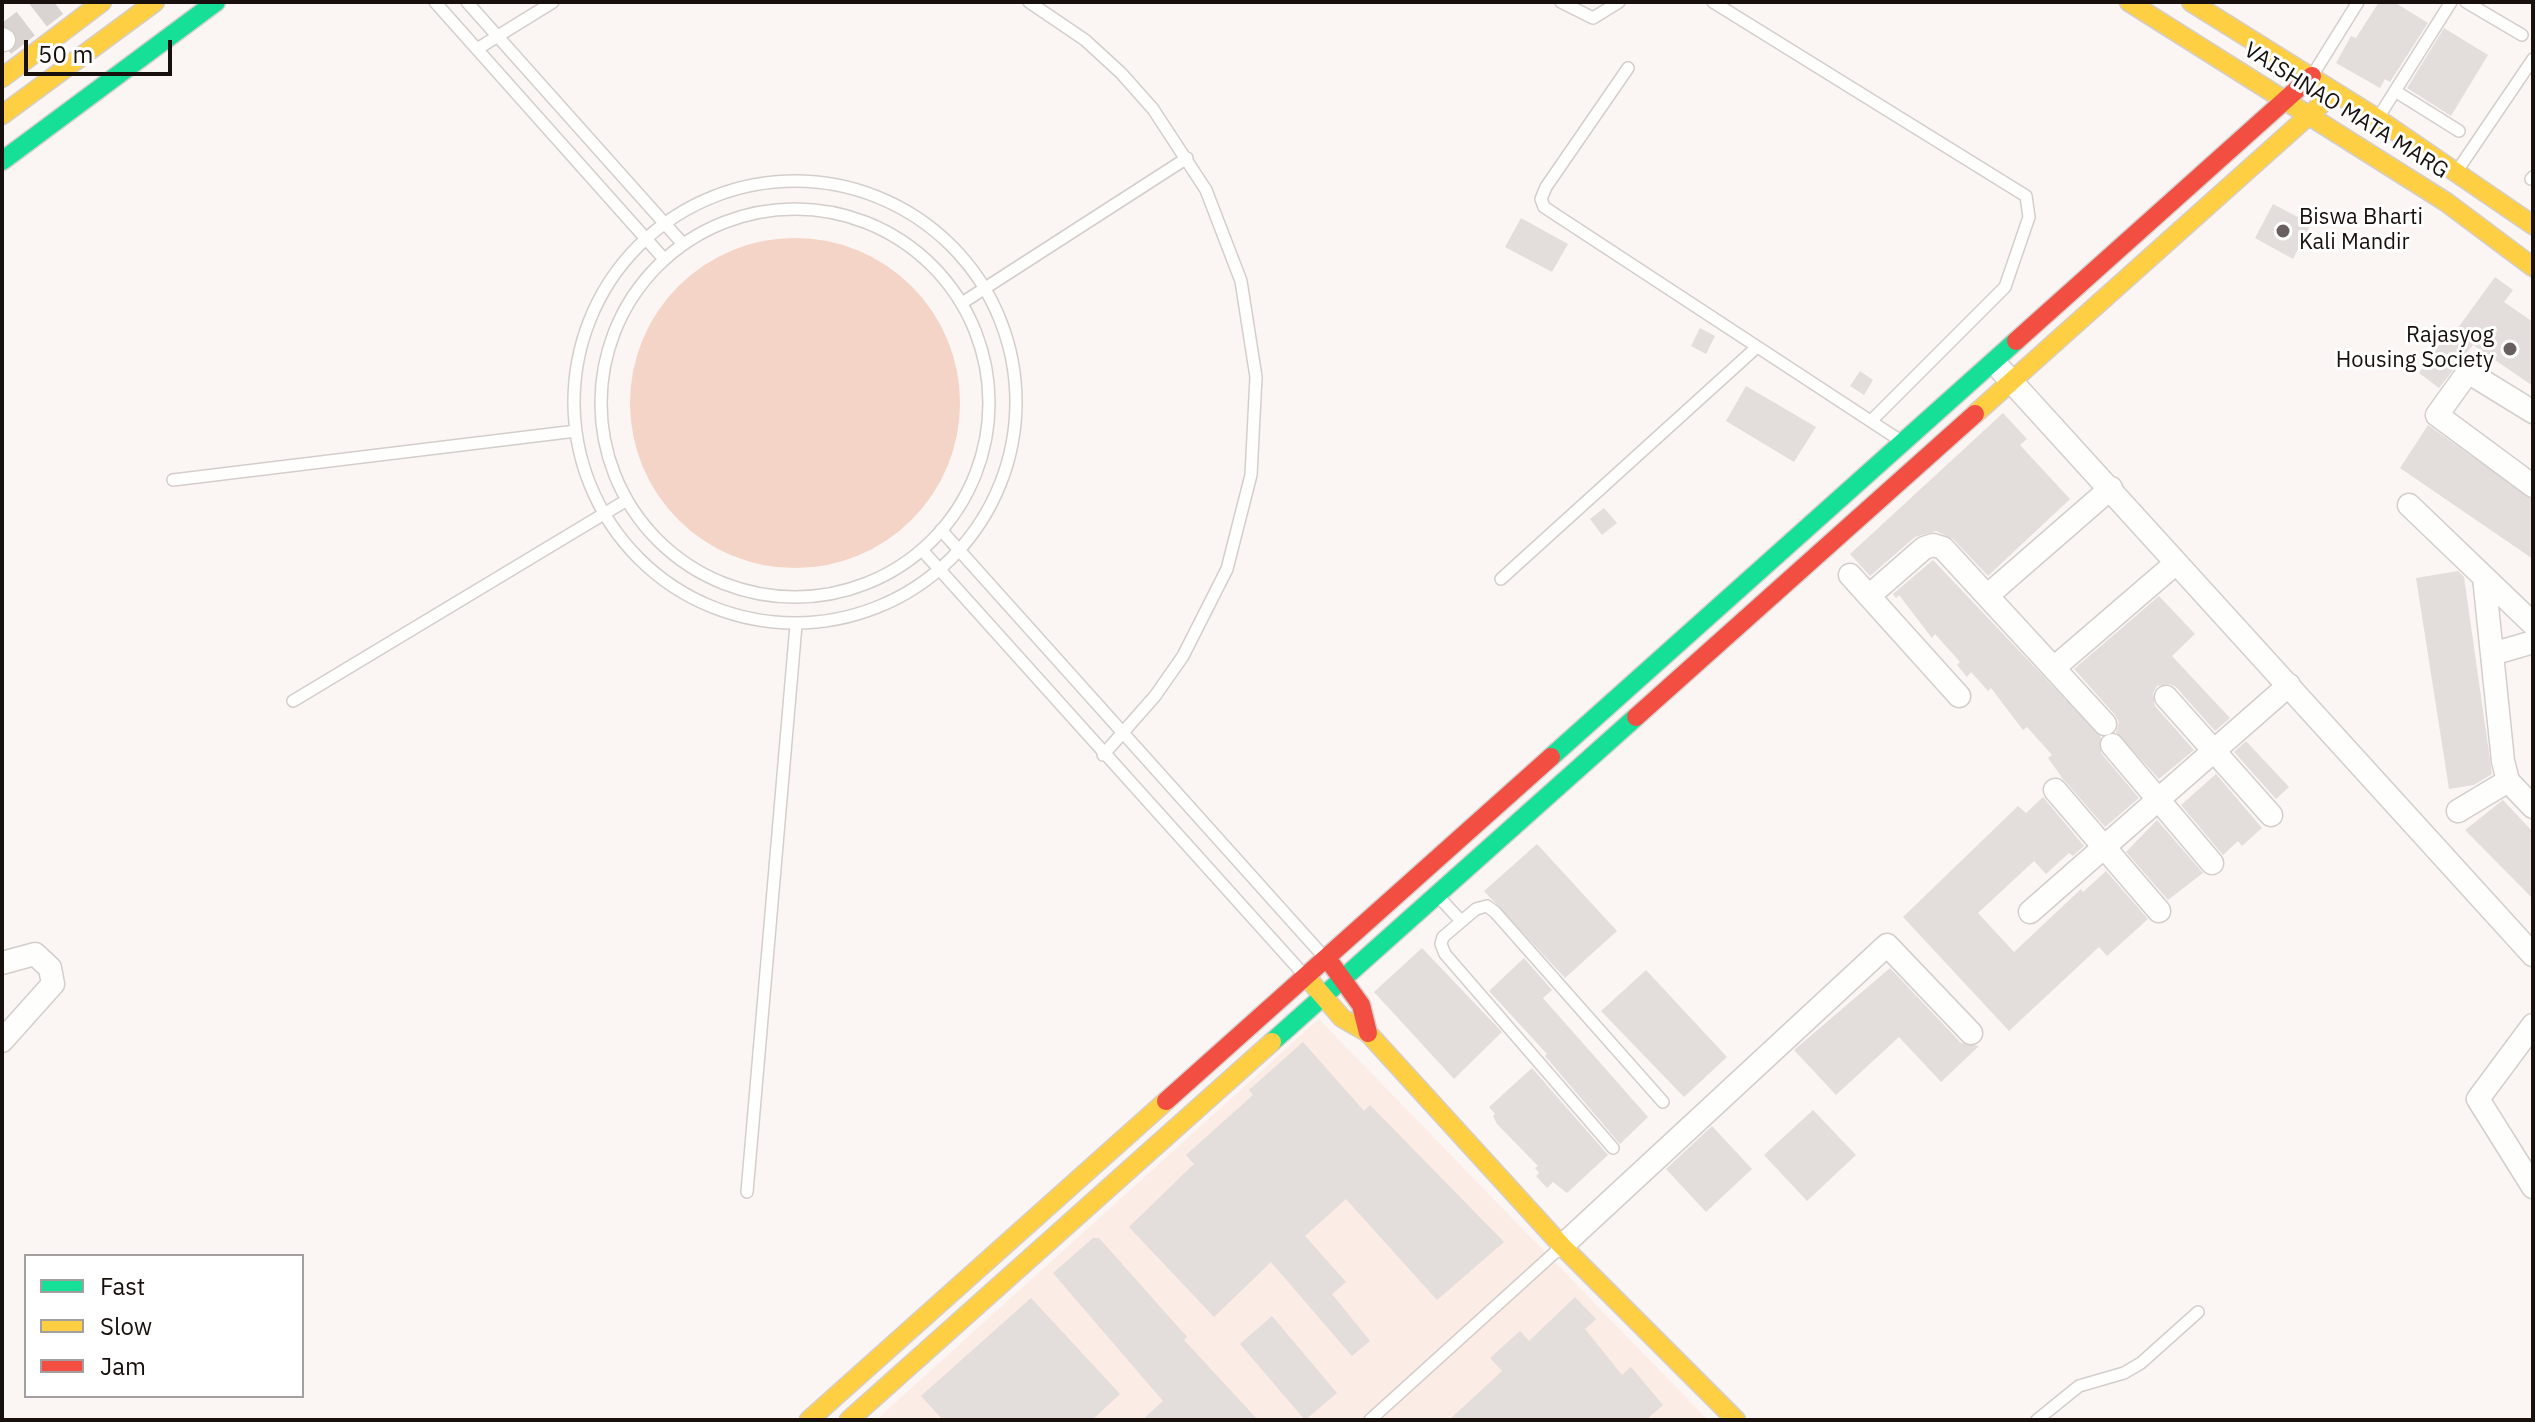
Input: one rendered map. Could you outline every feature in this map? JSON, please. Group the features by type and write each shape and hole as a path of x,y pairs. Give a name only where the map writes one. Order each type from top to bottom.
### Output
{"street":[{"path":"2,78 102,2"},
{"path":"2,115 155,2"},
{"path":"2,161 216,2"},
{"name":"VAISHNAO MATA MARG","path":"2129,2 2446,202 2533,267"},
{"name":"VAISHNAO MATA MARG","path":"2193,2 2378,119 2533,225"},
{"path":"809,1420 2312,76"},
{"path":"849,1420 2335,92"},
{"path":"1992,361 2111,488 2533,955"},
{"path":"2533,412 2468,372 2437,415 2533,486"},
{"path":"1988,595 2111,488"},
{"path":"2409,505 2533,624"},
{"path":"1869,596 1924,548 1933,545 1943,548 2055,667 2157,801 2212,863"},
{"path":"2055,667 2176,563"},
{"path":"1850,575 1959,696"},
{"path":"2484,577 2508,781 2533,807"},
{"path":"2492,654 2533,642"},
{"path":"2030,912 2289,685"},
{"path":"2166,697 2271,815"},
{"path":"2458,811 2508,781"},
{"path":"2055,790 2159,911"},
{"path":"1562,1246 1887,945 1971,1033"},
{"path":"2,963 35,954 50,968 53,984 2,1041"},
{"path":"1326,959 1361,1005 1368,1033"},
{"path":"1306,976 1342,1018 1368,1033 1562,1246 1718,1409 1736,1420"},
{"path":"2533,1025 2478,1099 2533,1187"}],"lane":[{"path":"435,2 664,259"},
{"path":"467,2 666,221 683,244"},
{"path":"477,49 553,2"},
{"path":"1029,2 1085,40 1121,73 1153,109 1187,158 1226,235 1251,329 1256,390 1251,475 1231,558 1207,614 1162,686 1103,755"},
{"path":"1561,2 1593,18 1619,2"},
{"path":"1713,2 2026,196 2029,217 2005,287 1871,421"},
{"path":"2312,76 2358,2"},
{"path":"2378,119 2451,2"},
{"path":"2466,2 2522,35"},
{"path":"2457,172 2533,59"},
{"path":"1628,68 1546,187 1541,199 1544,207 1902,442"},
{"path":"2395,91 2459,131"},
{"path":"962,303 1187,158"},
{"path":"787,180 831,184 869,193 915,216 963,258 986,289 1002,324 1013,361 1016,400 1013,438 1003,476 987,511 940,570 902,597 867,611 796,625 758,622 721,612 682,596 626,548 603,514 588,481 576,431 577,367 586,329 602,294 645,237 666,221 717,195 787,180"},
{"path":"827,210 870,223 919,251 943,275 962,303 977,333 986,366 990,400 987,434 978,467 964,498 922,550 894,571 863,585 808,597 763,595 730,587 699,573 671,554 647,530 627,500 612,472 603,439 600,405 603,371 611,338 626,307 664,259 683,244 727,220 760,211 827,210"},
{"path":"1501,579 1757,347"},
{"path":"173,480 576,431"},
{"path":"293,701 627,500"},
{"path":"941,530 1326,959"},
{"path":"922,550 1103,755 1306,976"},
{"path":"747,1192 796,625"},
{"path":"1436,895 1461,921"},
{"path":"1613,1148 1445,954 1441,944 1443,937 1476,909 1487,906 1495,912 1663,1102"},
{"path":"1370,1420 1562,1246"},
{"path":"2037,1420 2079,1386 2124,1373 2141,1363 2198,1312"}],"shaded area":[{"path":"795,238 827,241 858,251 887,266 912,286 932,311 947,340 957,371 960,403 957,435 947,466 932,495 912,520 887,540 858,555 827,565 795,568 763,565 732,555 703,540 678,520 658,495 643,466 633,435 630,403 633,371 643,340 658,311 678,286 703,266 732,251 763,241"},
{"path":"1319,1019 1708,1420 876,1420"}],"building":[{"path":"2379,2 2394,2 2428,23 2390,82 2385,79 2380,88 2336,63 2351,36 2356,38"},
{"path":"2444,28 2488,55 2451,116 2407,88"},
{"name":"Biswa Bharti Kali Mandir","path":"2273,204 2311,224 2293,259 2255,238"},
{"path":"1521,218 1568,244 1552,272 1505,247"},
{"path":"2495,277 2513,290 2504,302 2533,322 2533,386 2473,345 2439,388 2419,373 2446,336 2450,339"},
{"path":"1700,328 1715,336 1706,354 1691,346"},
{"path":"1860,371 1873,380 1864,395 1850,386"},
{"path":"1746,386 1816,427 1794,462 1726,421"},
{"path":"2003,413 2027,439 2020,445 2070,499 1988,576 1953,539 1936,531 1915,537 1870,576 1850,554"},
{"path":"2428,425 2533,500 2533,559 2400,468"},
{"path":"1604,508 1617,523 1602,535 1590,519"},
{"path":"1933,560 2101,737 2101,753 2139,798 2105,827 2063,779 2048,758 2052,755 2027,727 2023,730 1991,688 1988,691 1971,672 1967,677 1957,665 1960,662 1935,634 1932,638 1899,595 1896,598 1893,594"},
{"path":"2458,571 2464,577 2492,774 2474,785 2449,789 2416,578"},
{"path":"2159,596 2195,634 2172,656 2230,718 2215,731 2176,687 2170,684 2157,686 2153,693 2155,706 2194,750 2159,779 2116,732 2119,722 2115,715 2074,669"},
{"path":"2246,741 2289,787 2276,799 2234,752"},
{"path":"2216,774 2262,828 2242,846 2238,841 2223,855 2181,805"},
{"path":"2043,797 2084,846 2073,856 2069,853 2046,874 2034,861 1978,913 2014,952 2081,889 2083,892 2106,871 2148,919 2107,956 2099,947 2009,1031 1903,917 2018,806 2026,813"},
{"path":"2503,800 2533,832 2533,899 2465,830"},
{"path":"2157,820 2203,873 2168,900 2126,852"},
{"path":"1537,844 1617,931 1565,978 1484,891"},
{"path":"1422,948 1502,1032 1454,1079 1374,992"},
{"path":"1524,958 1552,990 1543,998 1648,1117 1620,1144 1545,1056 1547,1054 1489,991"},
{"path":"1890,968 1961,1043 1979,1046 1941,1082 1899,1037 1836,1095 1794,1050"},
{"path":"1646,970 1727,1057 1684,1097 1601,1011"},
{"path":"1303,1042 1364,1111 1370,1105 1504,1242 1437,1300 1346,1199 1305,1236 1346,1282 1332,1294 1370,1341 1352,1356 1271,1262 1214,1317 1129,1227 1194,1164 1186,1155 1253,1095 1249,1090"},
{"path":"1532,1068 1608,1155 1567,1193 1553,1182 1547,1188 1536,1176 1539,1173 1535,1168 1538,1166 1497,1124 1495,1114 1489,1107"},
{"path":"1813,1110 1856,1155 1807,1201 1764,1155"},
{"path":"1712,1126 1752,1169 1706,1212 1666,1169"},
{"path":"1093,1238 1099,1238 1187,1337 1184,1340 1258,1420 1142,1420 1163,1401 1053,1273"},
{"path":"1575,1297 1596,1319 1585,1329 1622,1375 1631,1367 1663,1405 1646,1420 1449,1420 1502,1371 1490,1358 1520,1331 1529,1341"},
{"path":"1031,1298 1120,1394 1092,1420 943,1420 921,1396"},
{"path":"1272,1316 1337,1393 1305,1420 1240,1344"}],"tunnel":[{"path":"2,42 54,2"}],"traffic: fast":[{"path":"2,161 216,2"},
{"path":"1551,757 2016,341"},
{"path":"1272,1042 1636,717"}],"traffic: slow":[{"path":"2,78 102,2"},
{"path":"2,115 155,2"},
{"path":"2129,2 2446,202 2533,267"},
{"path":"2191,2 2378,119 2533,225"},
{"path":"1975,414 2335,92"},
{"path":"1310,981 1342,1018 1368,1033 1562,1246 1736,1420"},
{"path":"849,1420 1272,1042"},
{"path":"809,1420 1166,1101"}],"traffic: jam":[{"path":"2016,341 2312,76"},
{"path":"1636,717 1975,414"},
{"path":"1166,1101 1551,757"},
{"path":"1332,965 1361,1005 1368,1033"}],"place":[{"name":"Biswa Bharti Kali Mandir","path":"2283,231"},
{"name":"Rajasyog Housing Society","path":"2510,349"}]}
